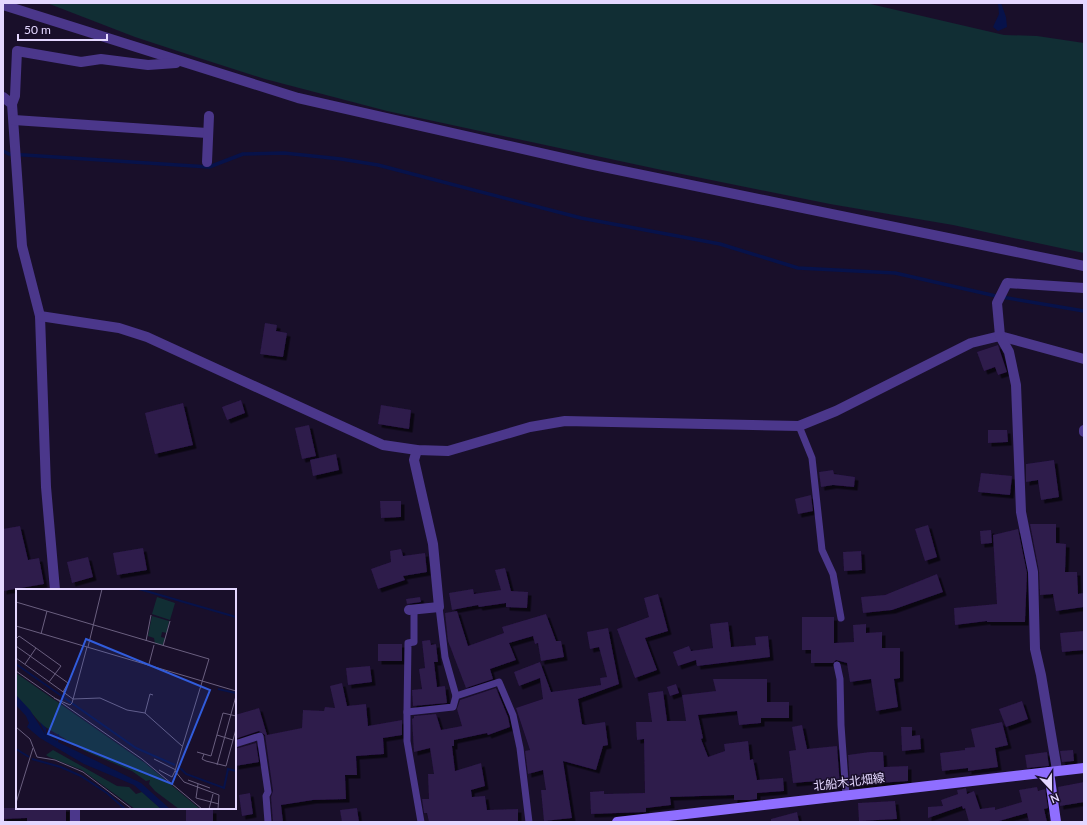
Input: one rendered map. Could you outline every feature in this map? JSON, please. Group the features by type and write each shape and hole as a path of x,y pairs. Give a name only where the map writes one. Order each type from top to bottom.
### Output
{"main road":[{"name":"北船木北畑線","path":"617,822 675,819 846,796 1084,768"},
{"path":"1052,771 1056,822"}],"street":[{"path":"3,5 298,98 365,115 596,166 1033,257 1084,266"},
{"path":"55,589 46,487 40,316 22,246 15,162 12,104 15,96 16,52 81,62 101,59 148,65 182,62"},
{"path":"3,97 12,104"},
{"path":"207,162 209,116"},
{"path":"14,120 208,133"},
{"path":"1052,771 1041,675 1035,649 1033,572 1021,512 1016,385 1008,352 1000,336 997,303 1007,283 1084,288"},
{"path":"40,316 119,328 147,337 354,433 383,444 417,450 448,451 530,427 566,421 799,426 836,411 971,343 1000,336 1084,359"},
{"path":"412,612 439,607 433,544 414,460 417,450"},
{"path":"75,809 75,822"}],"lane":[{"path":"799,426 812,458 822,550 833,574 841,618"},
{"path":"406,712 453,707 456,696 445,657 439,607"},
{"path":"412,612 414,642 408,643 406,712 407,741 421,822"},
{"path":"837,665 840,679 841,725 846,796"},
{"path":"456,696 500,682 513,715 520,748 529,822"},
{"path":"236,744 260,736 268,792 266,796 268,822"}],"green space":[{"path":"47,3 866,3 1004,35 1037,36 1084,43 1084,253 953,225 830,204 657,169 387,111 265,79 135,37"}],"shaded area":[{"path":"998,3 1001,3 1006,17 1007,27 998,31 993,27 999,14"}],"building":[{"path":"265,323 277,325 276,331 287,333 283,357 260,354"},
{"path":"998,345 1007,372 998,375 995,367 984,371 977,352"},
{"path":"241,400 245,413 227,420 222,407"},
{"path":"183,403 193,445 155,454 145,413"},
{"path":"381,405 411,410 409,429 378,424"},
{"path":"309,425 316,456 302,459 295,428"},
{"path":"988,430 1007,430 1008,442 988,443"},
{"path":"336,454 339,470 313,476 310,460"},
{"path":"1054,460 1059,497 1041,500 1038,480 1026,482 1026,464"},
{"path":"833,470 834,474 855,477 854,487 833,485 821,487 819,472"},
{"path":"981,473 1012,476 1010,495 978,492"},
{"path":"811,495 813,511 798,514 795,499"},
{"path":"380,501 401,501 401,517 381,518"},
{"path":"1030,524 1056,524 1056,543 1066,544 1065,572 1077,572 1078,594 1084,593 1084,607 1056,611 1053,594 1040,595 1039,571"},
{"path":"928,525 937,557 925,561 915,529"},
{"path":"20,526 28,560 39,558 44,584 3,591 3,529"},
{"path":"1018,529 1027,573 1025,622 987,621 955,625 954,608 997,604 993,535"},
{"path":"991,530 992,543 981,544 980,531"},
{"path":"143,548 147,570 117,575 113,553"},
{"path":"401,549 403,556 425,553 427,572 403,576 405,580 378,589 371,569 391,562 390,551"},
{"path":"861,551 862,570 844,571 843,552"},
{"path":"88,557 93,577 72,583 67,562"},
{"path":"505,568 511,591 528,592 527,608 506,607 506,603 479,607 478,605 452,610 449,593 473,589 474,594 501,590 495,570"},
{"path":"937,574 943,592 892,610 863,613 861,597 885,595"},
{"path":"658,594 668,631 645,638 657,670 635,678 617,629 649,617 644,598"},
{"path":"420,597 421,602 407,604 406,599"},
{"path":"457,611 468,646 504,633 502,627 546,614 556,641 561,641 564,657 541,661 538,643 535,644 533,636 509,643 516,660 490,669 493,679 466,688 448,641 445,613"},
{"path":"802,617 834,617 834,643 854,642 853,625 866,624 866,633 882,632 882,648 900,648 900,678 894,679 898,707 876,711 871,679 850,682 847,663 836,660 833,663 811,663 811,650 802,650"},
{"path":"728,622 731,647 756,645 755,637 768,636 770,657 697,666 696,660 678,666 673,652 689,646 691,651 713,648 710,624"},
{"path":"608,628 619,684 578,699 582,724 585,725 605,722 608,745 603,746 596,770 563,761 572,818 544,821 541,790 546,790 543,770 528,774 525,751 530,750 516,708 543,699 540,678 519,686 514,672 540,662 551,692 601,685 600,678 607,677 599,647 590,649 587,632"},
{"path":"1084,631 1084,650 1062,652 1060,633"},
{"path":"430,640 431,645 436,644 438,662 434,662 437,687 445,686 447,703 413,706 412,690 422,689 419,669 425,668 422,641"},
{"path":"378,644 402,644 402,661 378,661"},
{"path":"370,666 372,682 348,685 346,668"},
{"path":"713,679 767,679 767,702 789,702 789,718 761,718 761,723 739,725 737,711 698,715 703,738 701,739 708,757 725,751 724,744 748,741 750,760 753,759 757,780 783,778 784,791 757,793 757,799 750,800 734,800 734,795 670,797 671,805 646,808 646,812 591,814 590,792 604,791 604,794 645,793 644,739 637,740 636,722 652,722 648,693 663,691 667,721 686,721 682,695 716,691"},
{"path":"342,683 347,706 366,704 368,726 402,720 402,735 383,738 384,754 356,756 357,775 345,775 346,799 313,800 281,805 283,822 273,822 271,797 273,791 265,735 259,731 236,739 236,715 259,708 267,735 302,728 303,710 324,711 325,707 335,708 330,686"},
{"path":"676,684 679,693 670,696 667,687"},
{"path":"496,688 508,717 510,727 488,735 487,733 454,740 454,746 452,746 455,771 481,763 485,786 471,790 472,797 485,796 487,810 518,809 518,822 429,822 427,813 424,813 422,799 429,799 428,774 434,774 430,748 414,752 412,719 414,716 436,714 441,730 462,726 457,709 460,700"},
{"path":"1022,701 1028,719 1006,727 999,709"},
{"path":"1002,722 1008,745 995,748 998,767 968,771 968,768 942,771 940,753 965,750 965,748 975,747 971,729"},
{"path":"802,725 807,749 837,746 840,786 817,788 817,781 793,783 789,751 796,750 792,727"},
{"path":"901,727 912,727 912,736 920,735 921,749 902,751"},
{"path":"256,743 259,762 236,766 236,749"},
{"path":"1073,750 1074,761 1062,762 1060,751"},
{"path":"883,752 884,767 908,766 908,781 850,785 848,755"},
{"path":"1047,752 1049,766 1027,768 1025,755"},
{"path":"1084,782 1084,802 1060,806 1058,787"},
{"path":"1037,787 1038,791 1045,789 1048,808 1044,809 1047,822 1029,822 1027,813 996,822 969,822 965,808 963,809 962,806 928,818 928,807 943,806 941,800 958,794 957,790 966,788 967,794 974,791 980,809 995,807 995,810 1022,802 1019,790"},
{"path":"250,793 253,814 242,816 239,795"},
{"path":"895,801 897,819 859,821 858,803"},
{"path":"3,808 66,809 66,822 27,822 27,818 3,819"},
{"path":"357,808 359,822 342,822 340,810"},
{"path":"186,809 213,810 213,822 186,822"},
{"path":"797,812 799,822 771,822 771,819"}],"waterway":[{"path":"3,151 9,154 209,167 243,154 284,153 341,159 378,165 581,218 720,244 798,268 895,273 996,296 1084,311"}]}
